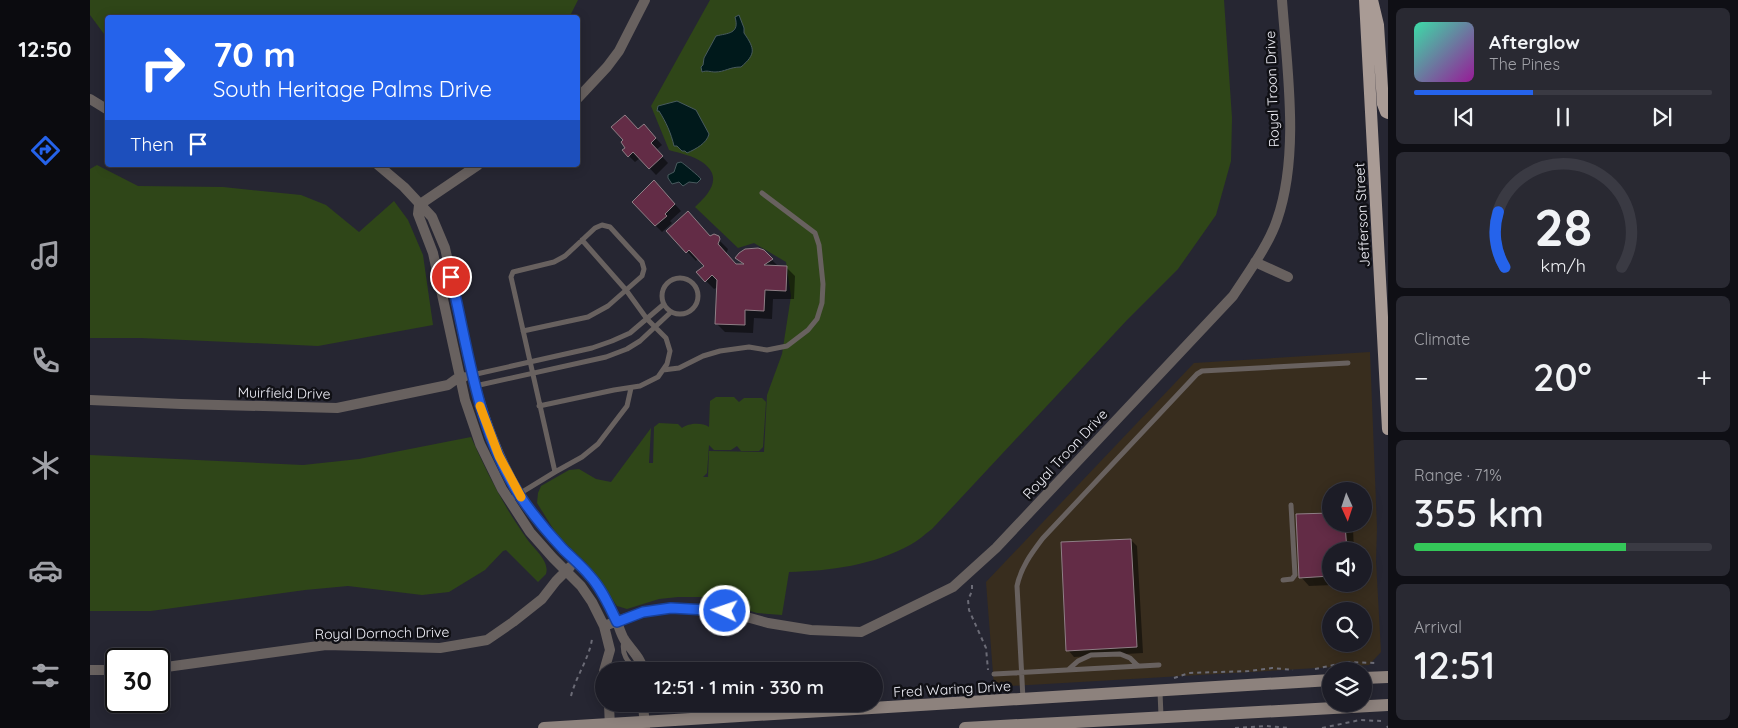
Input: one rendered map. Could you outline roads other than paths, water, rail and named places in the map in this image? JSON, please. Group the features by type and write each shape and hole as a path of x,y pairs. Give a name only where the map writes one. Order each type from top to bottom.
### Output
{"main road":[{"name":"Jefferson Street","path":"1365,0 1388,429"},
{"path":"1372,0 1378,25 1383,104 1388,113"},
{"path":"1376,197 1388,256"},
{"path":"1372,678 1388,677"},
{"name":"Fred Waring Drive","path":"544,728 644,725 1322,681"},
{"path":"965,728 1388,705"}],"street":[{"path":"580,96 619,51 646,0"},
{"name":"Royal Troon Drive","path":"604,626 643,612 671,608 725,611 768,623 811,630 861,632 953,587 996,548 1233,296 1255,262 1276,220 1287,177 1290,128 1282,0"},
{"path":"90,99 105,108"},
{"path":"380,167 404,187 432,217 445,248 473,381 492,439 519,494 554,539 596,582 617,622 625,644 640,662"},
{"path":"475,167 419,205 418,214 432,253 460,381 480,444 496,479 530,532 587,594 604,626 610,650 607,662"},
{"path":"1255,262 1288,276"},
{"path":"460,381 473,381"},
{"name":"Muirfield Drive","path":"90,400 338,408 448,386 460,381"},
{"name":"Royal Dornoch Drive","path":"170,666 326,645 440,648 487,640 542,599 556,581 576,562"},
{"path":"90,670 105,670"},
{"path":"609,712 610,726"},
{"path":"644,712 644,725"}],"lane":[{"path":"663,370 679,368 703,356 720,351 749,347 767,350 787,346 808,330 817,319 822,303 823,284 819,245 814,233 762,193"},
{"path":"523,332 588,317 608,306 642,276 644,269 642,262 610,227 602,225 595,228 565,256 554,262 513,272 511,277 529,362 555,472"},
{"path":"539,406 640,386 658,377 667,364 670,351 666,338 582,240"},
{"path":"680,279 691,282 698,292 694,308 683,314 671,312 664,304 663,292 670,282 680,279"},
{"path":"473,381 529,362 592,348 612,341 630,333 664,304"},
{"path":"473,381 532,374 606,358 640,341 671,312"},
{"path":"1023,700 1017,586 1020,573 1030,555 1043,538 1197,374 1202,371 1348,364"},
{"path":"509,501 582,457 598,444 626,406 631,388"},
{"path":"1283,580 1292,579 1295,575 1291,505"},
{"path":"610,650 625,644 627,660 629,662"},
{"path":"1068,670 1078,661 1091,655 1120,654 1130,658 1138,666"},
{"path":"994,674 1159,665"},
{"path":"1160,691 1161,718"}]}
